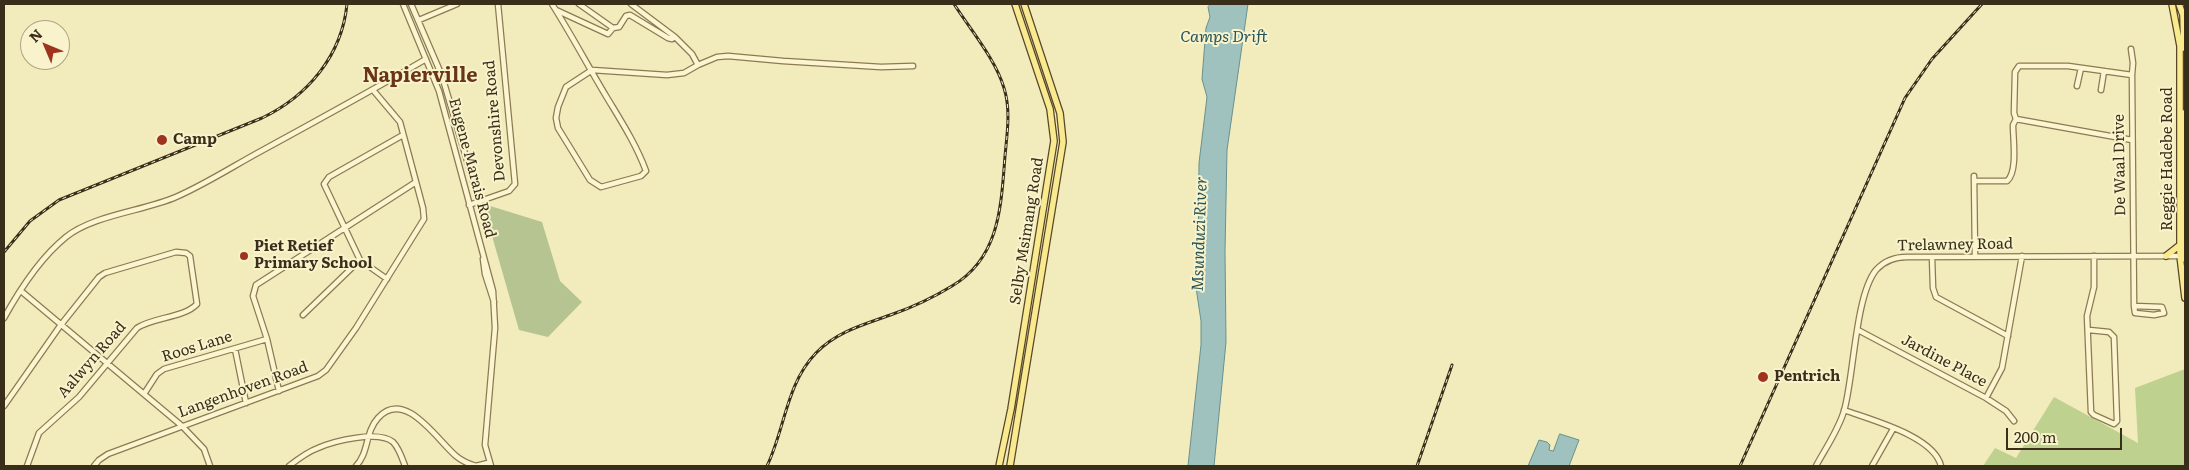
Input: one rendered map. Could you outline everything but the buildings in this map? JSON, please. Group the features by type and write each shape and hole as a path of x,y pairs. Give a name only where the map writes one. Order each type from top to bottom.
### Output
{"main road":[{"name":"Selby Msimang Road","path":"999,466 1011,409 1054,141 1050,109 1015,4"},
{"name":"Selby Msimang Road","path":"1010,466 1062,142 1060,113 1024,4"},
{"name":"Reggie Hadebe Road","path":"2179,4 2183,13 2180,244 2184,257"},
{"name":"Reggie Hadebe Road","path":"2172,6 2182,35 2185,298"},
{"path":"2172,6 2183,13"},
{"path":"2166,256 2176,250 2180,244"}],"street":[{"name":"Eugene Marais Road","path":"403,4 439,91 494,291 495,336 485,445 489,464"},
{"name":"Eugene Marais Road","path":"411,4 442,76 480,201"},
{"path":"419,20 457,4"},
{"name":"Devonshire Road","path":"469,205 509,191 515,184 498,4"},
{"path":"552,4 592,70 629,133 646,170 641,176 601,187 590,180 566,142 557,123 558,107 563,91 570,83 592,70 667,75 684,73 717,57 728,56 783,62 881,67 913,66"},
{"path":"579,4 613,28"},
{"path":"631,4 675,37 692,54 698,65"},
{"path":"556,10 608,34 613,28 619,27 626,16 630,14 670,39 675,37"},
{"name":"De Waal Drive","path":"2131,49 2133,63 2134,306"},
{"path":"4,318 21,291 48,255 76,230 102,219 131,213 178,196 374,90 426,59"},
{"path":"1974,256 1975,178 2007,181 2011,178 2014,168 2013,125 2016,119 2014,113 2014,94 2017,68 2024,65 2081,68 2132,75"},
{"path":"2077,86 2081,68"},
{"path":"2101,90 2104,71"},
{"name":"Langenhoven Road","path":"94,466 98,460 108,454 318,376 326,370 387,279 424,219 400,122 374,90"},
{"path":"2016,119 2132,140"},
{"path":"387,279 360,260 324,188 325,180 336,172 403,135"},
{"path":"279,391 268,339 253,296 256,285 416,182"},
{"name":"Aalwyn Road","path":"4,406 60,326 99,277 105,273 176,252 186,252 192,259 197,304 192,309 144,323 137,328 79,397 39,434 27,466"},
{"name":"Trelawney Road","path":"1816,466 1844,410 1866,294 1877,269 1890,260 1896,258 1974,256 2133,255 2184,257"},
{"path":"1986,398 2002,368 2022,256"},
{"path":"2089,330 2109,332 2114,337 2117,420 2114,424 2094,416 2091,412 2087,308 2094,287 2094,256"},
{"path":"1932,257 1932,288 1936,297 2008,336"},
{"path":"303,315 360,260"},
{"path":"21,291 60,326 182,426 204,449 210,466"},
{"path":"2134,306 2162,307 2164,313 2136,314 2134,306"},
{"name":"Jardine Place","path":"1858,330 1986,398 2006,411 2014,421"},
{"name":"Roos Lane","path":"144,394 156,374 164,368 268,339"},
{"path":"234,349 246,403"},
{"path":"356,466 364,456 373,424 384,412 395,409 405,410 415,415 459,458 476,466 489,464"},
{"path":"1844,410 1902,432 1932,450 1939,458 1941,466"},
{"path":"1872,466 1893,429"},
{"path":"289,466 319,447 338,441 369,437 384,438 392,442 405,466"}],"green space":[{"path":"487,205 542,222 560,281 582,302 548,337 519,330 490,229 485,230 478,209"},
{"path":"2185,369 2185,466 1983,466 1995,448 2016,458 2054,397 2138,443 2135,388"}],"water":[{"name":"Camps Drift","path":"1211,4 1248,4 1227,150 1226,342 1214,466 1188,466 1201,345 1201,321 1194,274 1198,268 1199,163 1207,97 1202,79 1206,28 1210,17 1208,7"},
{"path":"1560,434 1579,440 1569,466 1528,466 1539,440 1547,442 1550,445 1549,450 1553,451"}],"railway":[{"path":"4,252 30,221 59,200 262,118 279,109 308,86 330,57 344,23 347,4"},
{"path":"767,466 798,379 806,365 824,345 842,334 916,305 952,286 968,274 980,261 989,246 995,229 1002,193 1008,113 1006,96 995,67 954,4"},
{"path":"1740,466 1905,98 1932,59 1982,4"},
{"path":"1417,466 1452,365"}],"place":[{"name":"Camp","path":"162,140"},
{"name":"Piet Retief Primary School","path":"244,256"},
{"name":"Pentrich","path":"1763,377"}],"district":[{"name":"Napierville","path":"420,76"}],"water label":[{"name":"Msunduzi River","path":"1200,234"}]}
